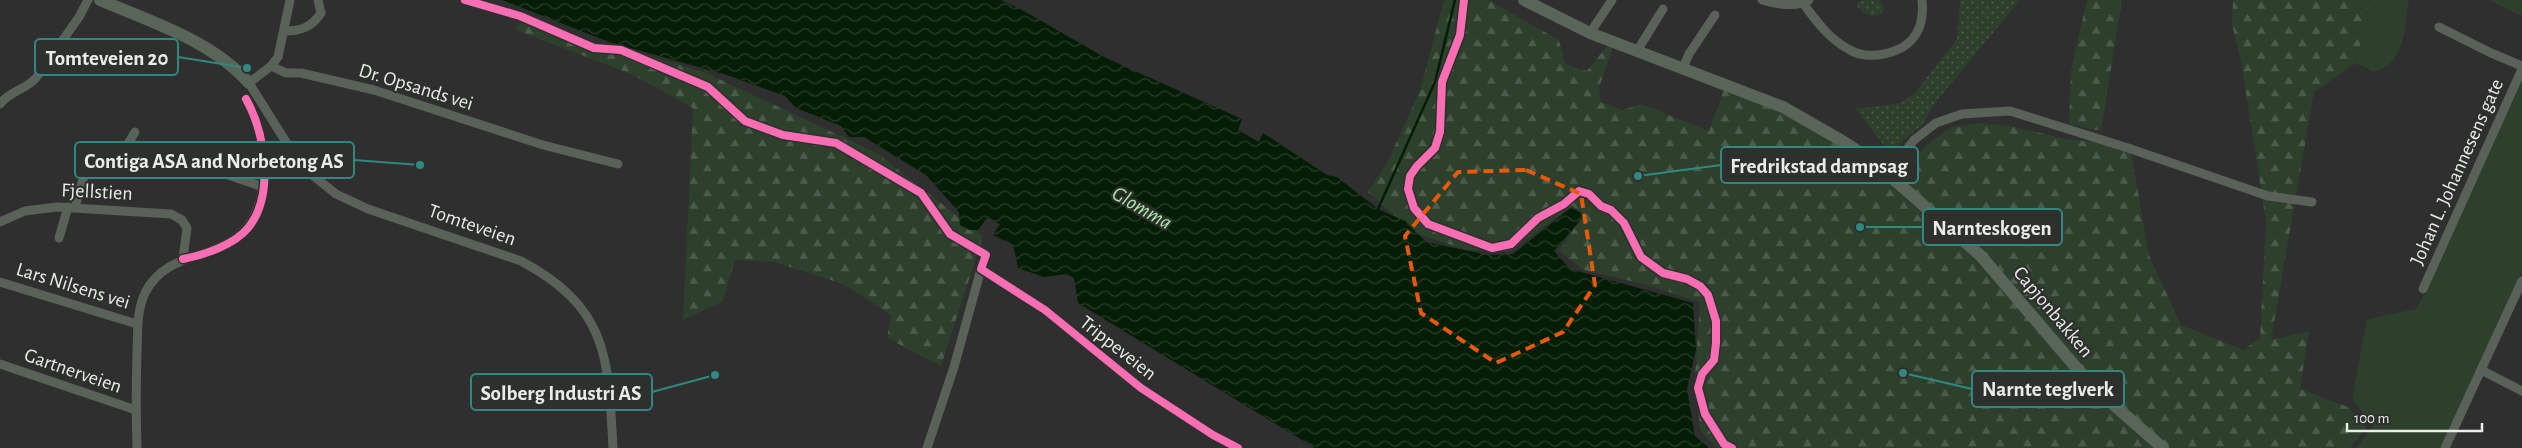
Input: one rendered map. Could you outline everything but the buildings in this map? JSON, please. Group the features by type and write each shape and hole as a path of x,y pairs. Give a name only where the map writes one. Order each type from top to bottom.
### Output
{"main road":[{"name":"Tomteveien","path":"100,0 204,46 221,57 249,83"},
{"name":"Capjonbakken","path":"1524,0 1590,33 1783,107 1844,142 1888,174 1981,256 2091,385 2163,448"}],"street":[{"path":"0,104 12,94 28,87 36,78 79,18 88,0"},
{"path":"249,83 278,58 290,0"},
{"path":"285,31 307,28 316,21 321,13 318,0"},
{"path":"1590,33 1612,0"},
{"path":"1762,0 1782,4 1806,2 1831,36 1842,46 1851,51 1871,55 1892,52 1909,42 1918,28 1923,10 1922,0"},
{"path":"1637,51 1663,9"},
{"path":"1683,68 1714,16"},
{"name":"Johan L. Johannesens gate","path":"2423,289 2522,68 2439,27"},
{"name":"Dr. Opsands vei","path":"271,66 286,73 301,74 374,90 543,145 618,164"},
{"name":"Tomteveien","path":"249,83 301,166 316,180 336,194 368,210 521,261 543,273 565,289 581,306 591,321 603,348 610,389 614,448"},
{"path":"1888,174 1914,140 1936,123 1970,113 2010,111 2128,148 2268,196 2312,202"},
{"path":"59,238 86,169 91,163 122,154 135,132"},
{"path":"137,448 137,324 146,292 154,280 183,259 221,247 248,228 255,216 262,188 190,162"},
{"name":"Fjellstien","path":"0,222 25,211 71,207 171,214 182,220 187,228 183,259"},
{"name":"Trippeveien","path":"927,448 981,269 1045,310 1141,388 1213,435 1238,448"},
{"path":"2444,448 2522,281"},
{"name":"Lars Nilsens vei","path":"0,282 137,324"},
{"name":"Gartnerveien","path":"0,364 136,410"},
{"path":"2481,370 2522,391"}],"highlighted area":[{"path":"1526,170 1581,194 1595,285 1563,332 1496,363 1421,313 1405,236 1458,172"}],"green space":[{"path":"1444,0 1488,0 1559,40 1565,64 1587,71 1607,46 1613,47 1599,88 1601,102 1623,110 1641,104 1709,131 1724,89 1779,110 1835,140 1894,181 1929,143 1951,127 1980,123 2011,126 2066,139 2103,143 2131,152 2149,255 2181,325 2243,350 2260,338 2266,222 2241,61 2232,24 2233,0 2370,0 2356,63 2314,92 2271,340 2309,331 2300,389 2348,407 2367,427 2350,448 1717,448 1700,430 1695,377 1700,302 1647,285 1584,270 1559,251 1584,214 1572,206 1510,252 1467,250 1415,233 1368,192 1387,163 1420,90"},
{"path":"1861,0 1879,0 1884,8 1882,13 1875,16 1866,14 1857,7 1858,2"},
{"path":"1960,0 2020,0 1935,103 1922,125 1889,152 1856,109 1900,103 1914,94 1957,39"},
{"path":"2087,0 2122,0 2101,131 2069,124 2071,70"},
{"path":"2370,0 2409,0 2402,44 2398,53 2384,68 2373,72 2356,63"},
{"path":"2489,0 2522,0 2522,16"},
{"path":"519,22 604,46 633,59 639,53 704,72 877,153 983,236 941,366 887,338 891,315 843,284 774,262 735,260 723,301 683,320 693,108 631,74 516,30"},
{"path":"2522,74 2522,272 2440,448 2356,448 2373,426 2352,399 2367,319 2416,309 2427,290"}],"water":[{"name":"Glomma","path":"502,0 1001,0 1106,58 1242,119 1238,130 1259,142 1263,133 1327,175 1337,177 1378,209 1405,221 1426,242 1488,255 1513,254 1572,207 1584,216 1554,251 1570,269 1693,303 1696,349 1687,389 1695,436 1709,448 1315,448 1078,303 1074,278 1066,274 1044,277 1018,268 1013,245 993,235 1000,224 987,218 978,230 969,230 960,225 959,212 926,175 864,137 849,137 841,126 796,108 785,96 727,75 609,42"}],"waterway":[{"path":"1378,209 1435,82 1455,0"}],"cycle path":[{"path":"465,0 520,16 594,48 621,50 708,87 745,121 783,135 836,143 921,193 950,234 986,255 981,269 1045,310 1141,388 1213,435 1238,448"},
{"path":"1464,0 1460,35 1442,82 1440,132 1435,148 1410,176 1408,189 1414,208 1428,224 1492,248 1511,244 1538,218 1564,204 1579,191 1589,194 1601,206 1611,210 1624,223 1641,257 1663,273 1687,279 1700,286 1708,295 1716,321 1716,343 1714,360 1702,374 1698,388 1705,414 1724,444 1732,448"},
{"path":"183,259 209,252 227,244 242,234 248,228 262,199 264,182 262,146 253,113 246,99"}],"place":[{"name":"Tomteveien 20","path":"247,68"},
{"name":"Contiga ASA and Norbetong AS","path":"420,165"},
{"name":"Fredrikstad dampsag","path":"1638,176"},
{"name":"Narnteskogen","path":"1860,227"},
{"name":"Narnte teglverk","path":"1903,373"},
{"name":"Solberg Industri AS","path":"715,375"}]}
